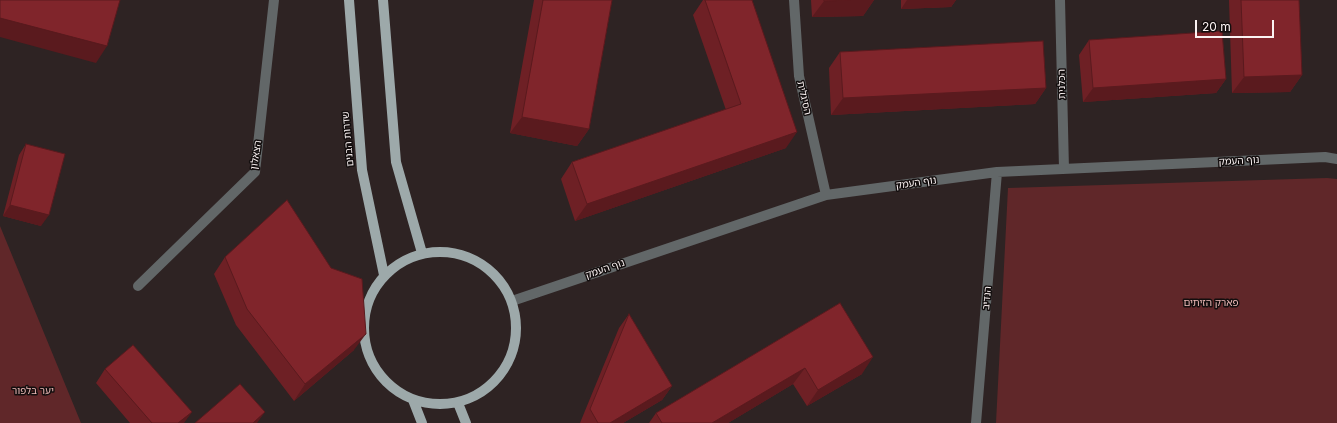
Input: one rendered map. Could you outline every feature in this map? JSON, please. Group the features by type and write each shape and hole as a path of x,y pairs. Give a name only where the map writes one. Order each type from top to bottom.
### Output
{"main road":[{"name":"שדרות הבנים","path":"349,0 362,170 384,275"},
{"path":"382,0 396,162 422,253"},
{"path":"444,251 466,255 486,266 501,281 512,301 517,326 513,352 501,375 482,393 458,403 435,405 413,400 391,387 375,368 365,345 363,320 370,296 384,275 401,261 422,253 444,251"},
{"path":"413,400 422,423"},
{"path":"458,403 466,423"}],"street":[{"name":"הצאלון","path":"138,286 255,172 274,0"},
{"name":"הסיגלית","path":"794,0 799,76 826,195"},
{"name":"הכלנית","path":"1060,0 1064,169"},
{"name":"נוף העמק","path":"512,301 826,195 997,172 1325,158 1337,159"},
{"name":"הנדיב","path":"976,423 997,172"}],"green space":[{"name":"פארק הזיתים","path":"1327,178 1337,179 1337,423 996,423 1008,188"},
{"name":"יער בלפור","path":"0,226 81,423 0,423"}],"building":[{"path":"0,0 120,0 107,46 0,18"},
{"path":"543,0 612,0 589,129 522,117"},
{"path":"705,0 752,0 797,132 587,204 572,162 741,104"},
{"path":"824,0 851,0 824,1"},
{"path":"1241,0 1299,0 1302,75 1244,77"},
{"path":"1222,31 1226,79 1093,88 1089,40"},
{"path":"1043,41 1046,88 843,98 840,52"},
{"path":"26,144 65,154 49,215 10,205"},
{"path":"287,200 331,268 362,279 366,334 305,384 247,309 225,257"},
{"path":"840,303 873,357 818,390 805,368 712,423 662,423 656,413"},
{"path":"629,314 672,386 610,423 598,423 590,409"},
{"path":"133,345 192,412 178,423 152,423 105,369"},
{"path":"240,384 265,412 253,423 195,423"}]}
